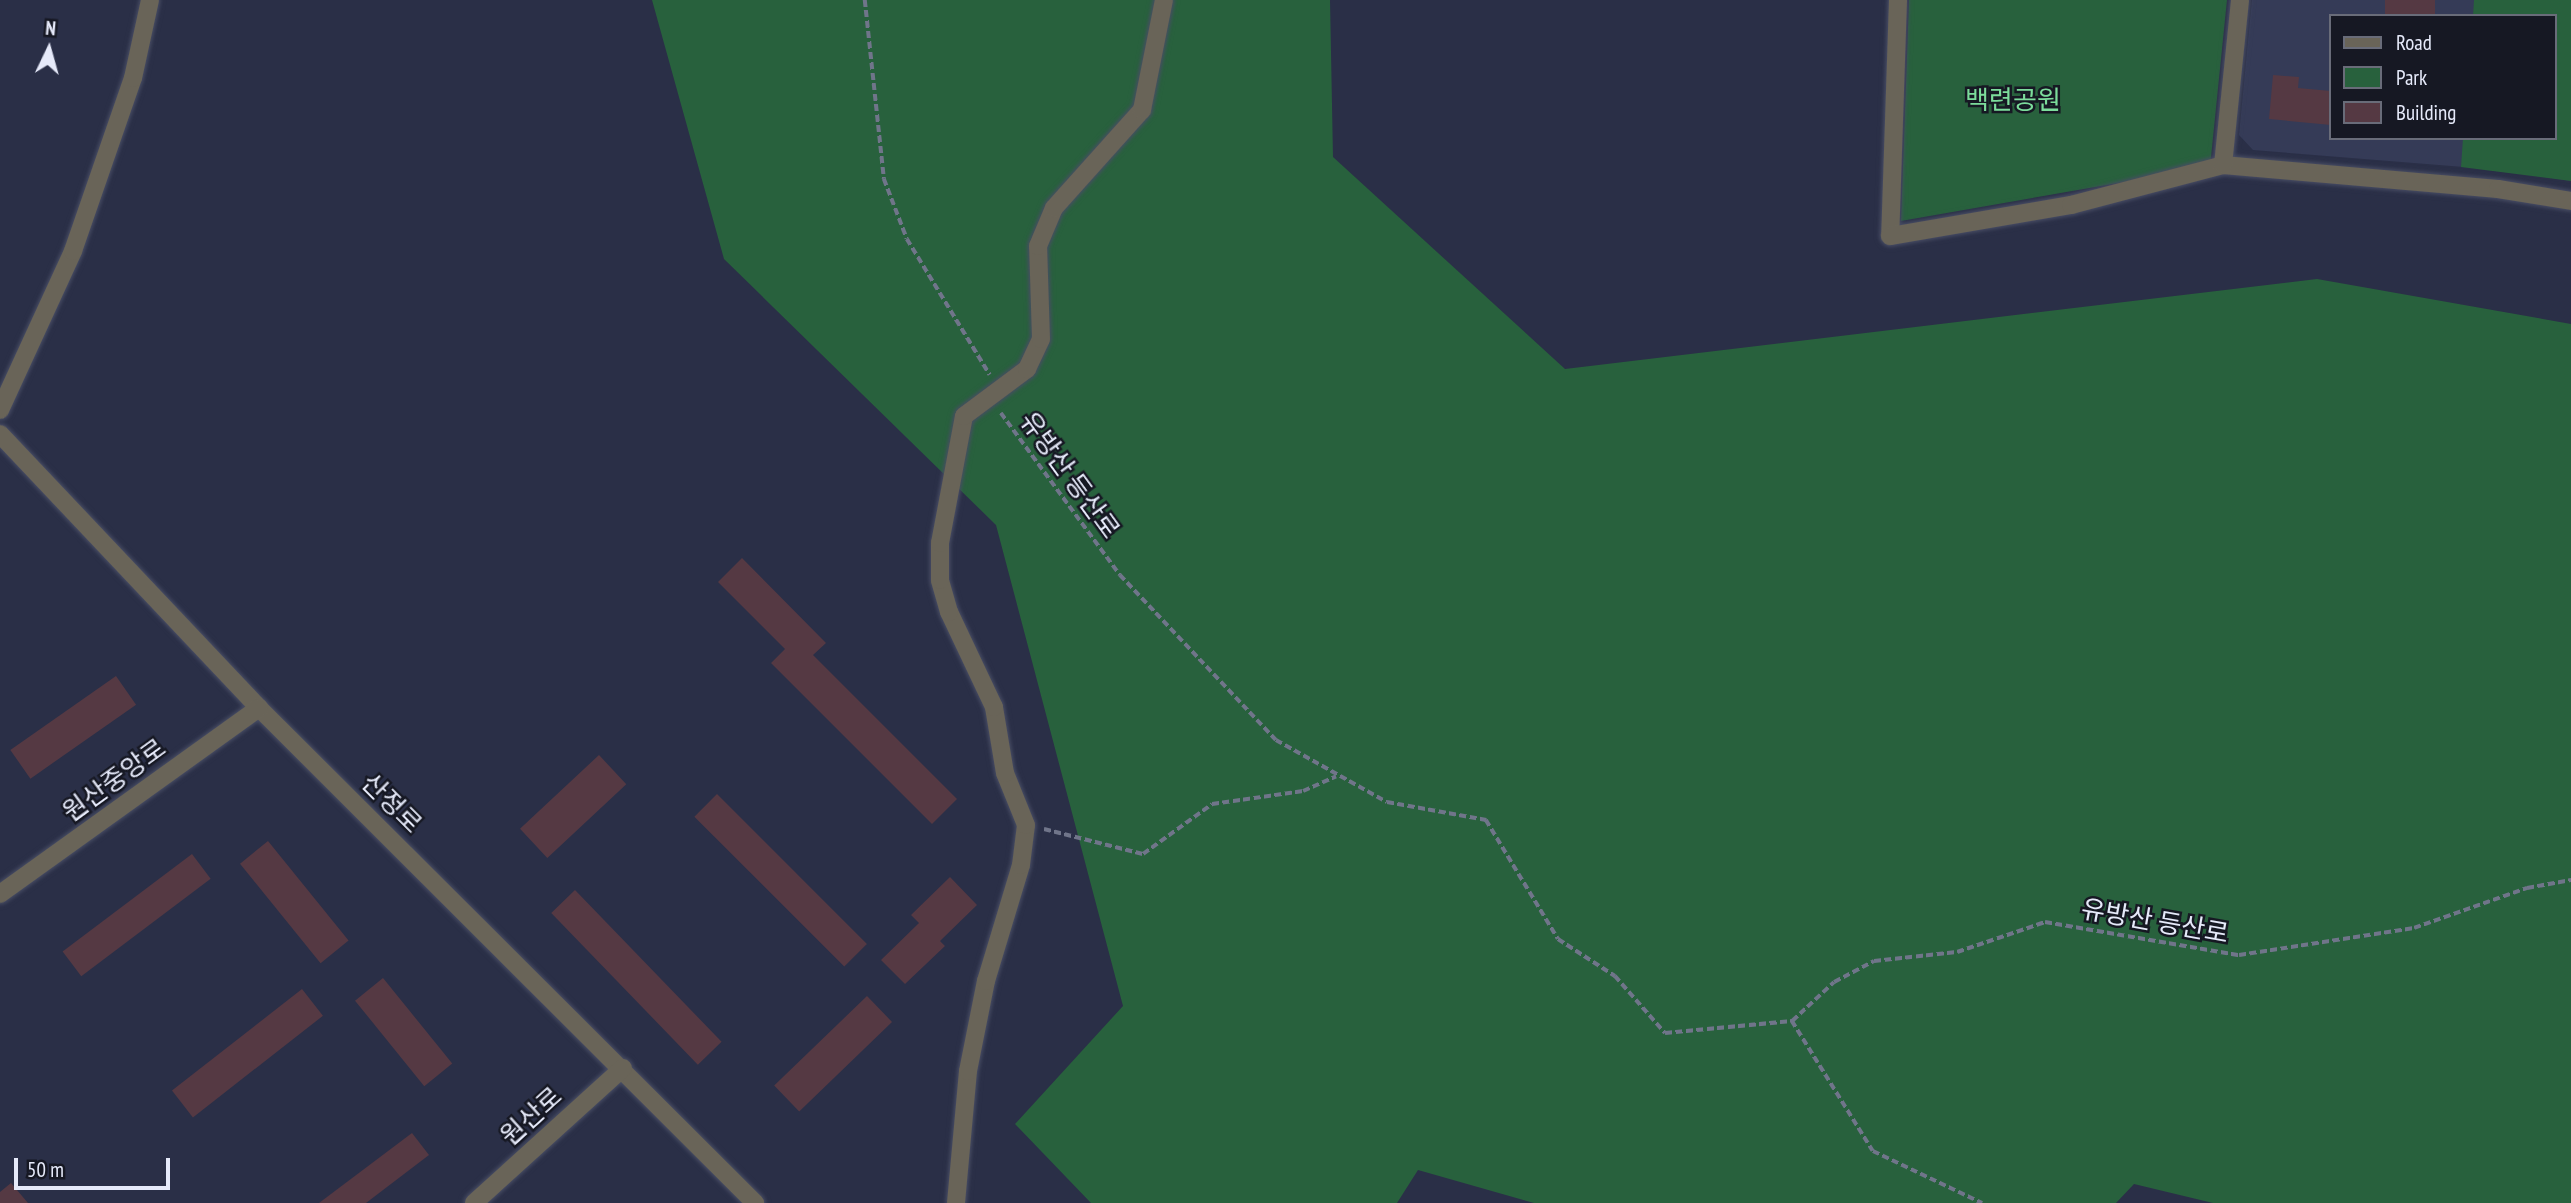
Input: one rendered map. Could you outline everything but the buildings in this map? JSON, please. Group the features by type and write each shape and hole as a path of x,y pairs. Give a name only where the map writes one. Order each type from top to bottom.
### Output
{"street":[{"path":"0,411 73,251 133,78 150,0"},
{"path":"956,1203 968,1072 986,981 1021,865 1026,825 1004,774 994,707 949,612 940,580 940,543 964,416 1027,369 1041,339 1038,246 1054,208 1142,110 1164,0"},
{"path":"1898,0 1890,236 2071,205 2223,165 2498,189 2571,201"},
{"path":"2223,165 2240,0"},
{"name":"산정로","path":"0,434 259,708 623,1068 755,1203"},
{"name":"원산중앙로","path":"0,894 259,708"},
{"name":"원산로","path":"474,1203 623,1068"}],"path":[{"name":"유방산 등산로","path":"865,0 884,179 907,239 986,363 1003,419 1120,575 1276,740 1387,803 1486,820 1559,939 1615,976 1665,1033 1792,1021 1834,982 1874,961 1957,952 2045,922 2239,955 2414,928 2526,888 2571,880"},
{"path":"1026,825 1143,854 1212,804 1303,791 1336,776"},
{"path":"1792,1021 1873,1151 1982,1203"}],"shaded area":[{"path":"2252,0 2571,0 2571,181 2501,170 2253,150 2239,135"}],"green space":[{"path":"652,0 1330,0 1333,157 1565,369 2317,279 2571,324 2571,1203 2213,1203 2134,1184 2116,1203 1534,1203 1418,1170 1397,1203 1091,1203 1015,1124 1123,1006 996,525 724,259"},
{"name":"백련공원","path":"1909,0 2227,0 2210,167 1901,221"},
{"path":"2474,0 2571,0 2571,181 2461,167 2463,140 2557,140 2557,14 2473,14"}]}
